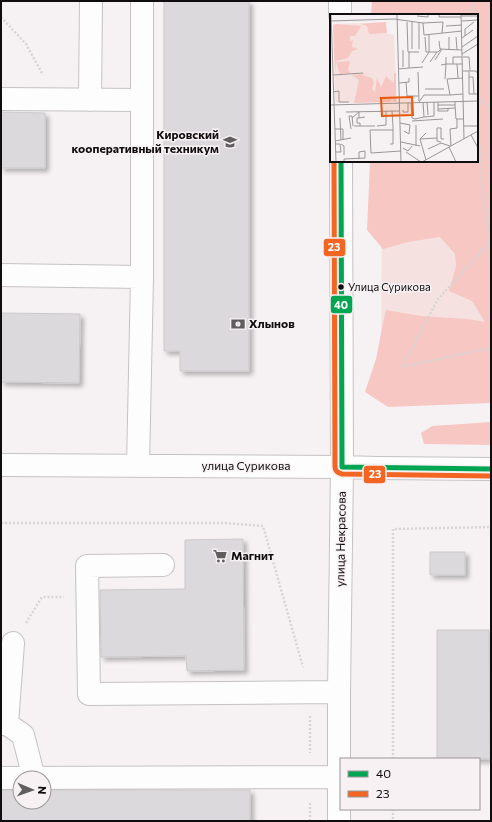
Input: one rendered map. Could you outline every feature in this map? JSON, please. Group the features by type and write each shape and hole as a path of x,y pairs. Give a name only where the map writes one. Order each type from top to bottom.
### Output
{"street":[{"path":"90,100 91,1"},
{"path":"138,466 142,277 142,1"},
{"path":"340,1 340,14"},
{"path":"1,99 142,100"},
{"name":"улица Некрасова","path":"339,821 342,467 341,162"},
{"path":"1,275 142,277"},
{"name":"улица Сурикова","path":"1,465 491,469"},
{"path":"163,565 87,566 89,694 339,692"},
{"path":"13,643 4,724 24,736 32,770"},
{"path":"52,778 339,777"},
{"path":"1,778 12,778"}],"path":[{"path":"473,1 473,14"},
{"path":"1,18 26,44 58,100"},
{"path":"478,98 491,108"},
{"path":"478,138 481,155 481,179 490,241 438,299 402,367 475,350 491,349"},
{"path":"1,523 224,523 263,526"},
{"path":"393,758 393,529 491,527"},
{"path":"13,643 42,597 65,597"},
{"path":"393,810 393,821"}],"shaded area":[{"path":"372,1 491,1 491,403 388,407 365,392 376,359 386,310 421,316 468,319 485,322 472,301 449,291 456,266 455,254 440,237 408,242 383,249 367,230 370,162 478,162 478,14 371,14"},
{"path":"491,1 491,398 381,398 382,162 478,162 478,14"},
{"path":"491,422 491,445 424,444 421,433 432,426"}],"building":[{"path":"164,1 249,1 249,371 180,371 180,351 164,351"},
{"path":"1,112 45,113 45,168 1,168"},
{"path":"1,313 80,314 79,383 1,382"},
{"path":"243,539 244,670 187,671 186,656 101,657 100,590 185,589 185,540"},
{"path":"430,552 465,552 465,575 430,575"},
{"path":"437,630 489,630 490,759 437,758"},
{"path":"1,790 12,790 12,810 52,810 52,790 250,790 250,821 1,821"}],"transit line":[{"name":"23","path":"334,162 336,470 342,474 491,476"},
{"name":"40","path":"341,162 342,467 491,469"}],"place":[{"name":"Кировский кооперативный техникум","path":"230,142"},
{"name":"Улица Сурикова","path":"341,287"},
{"name":"Хлынов","path":"238,324"},
{"name":"Магнит","path":"220,556"}]}
